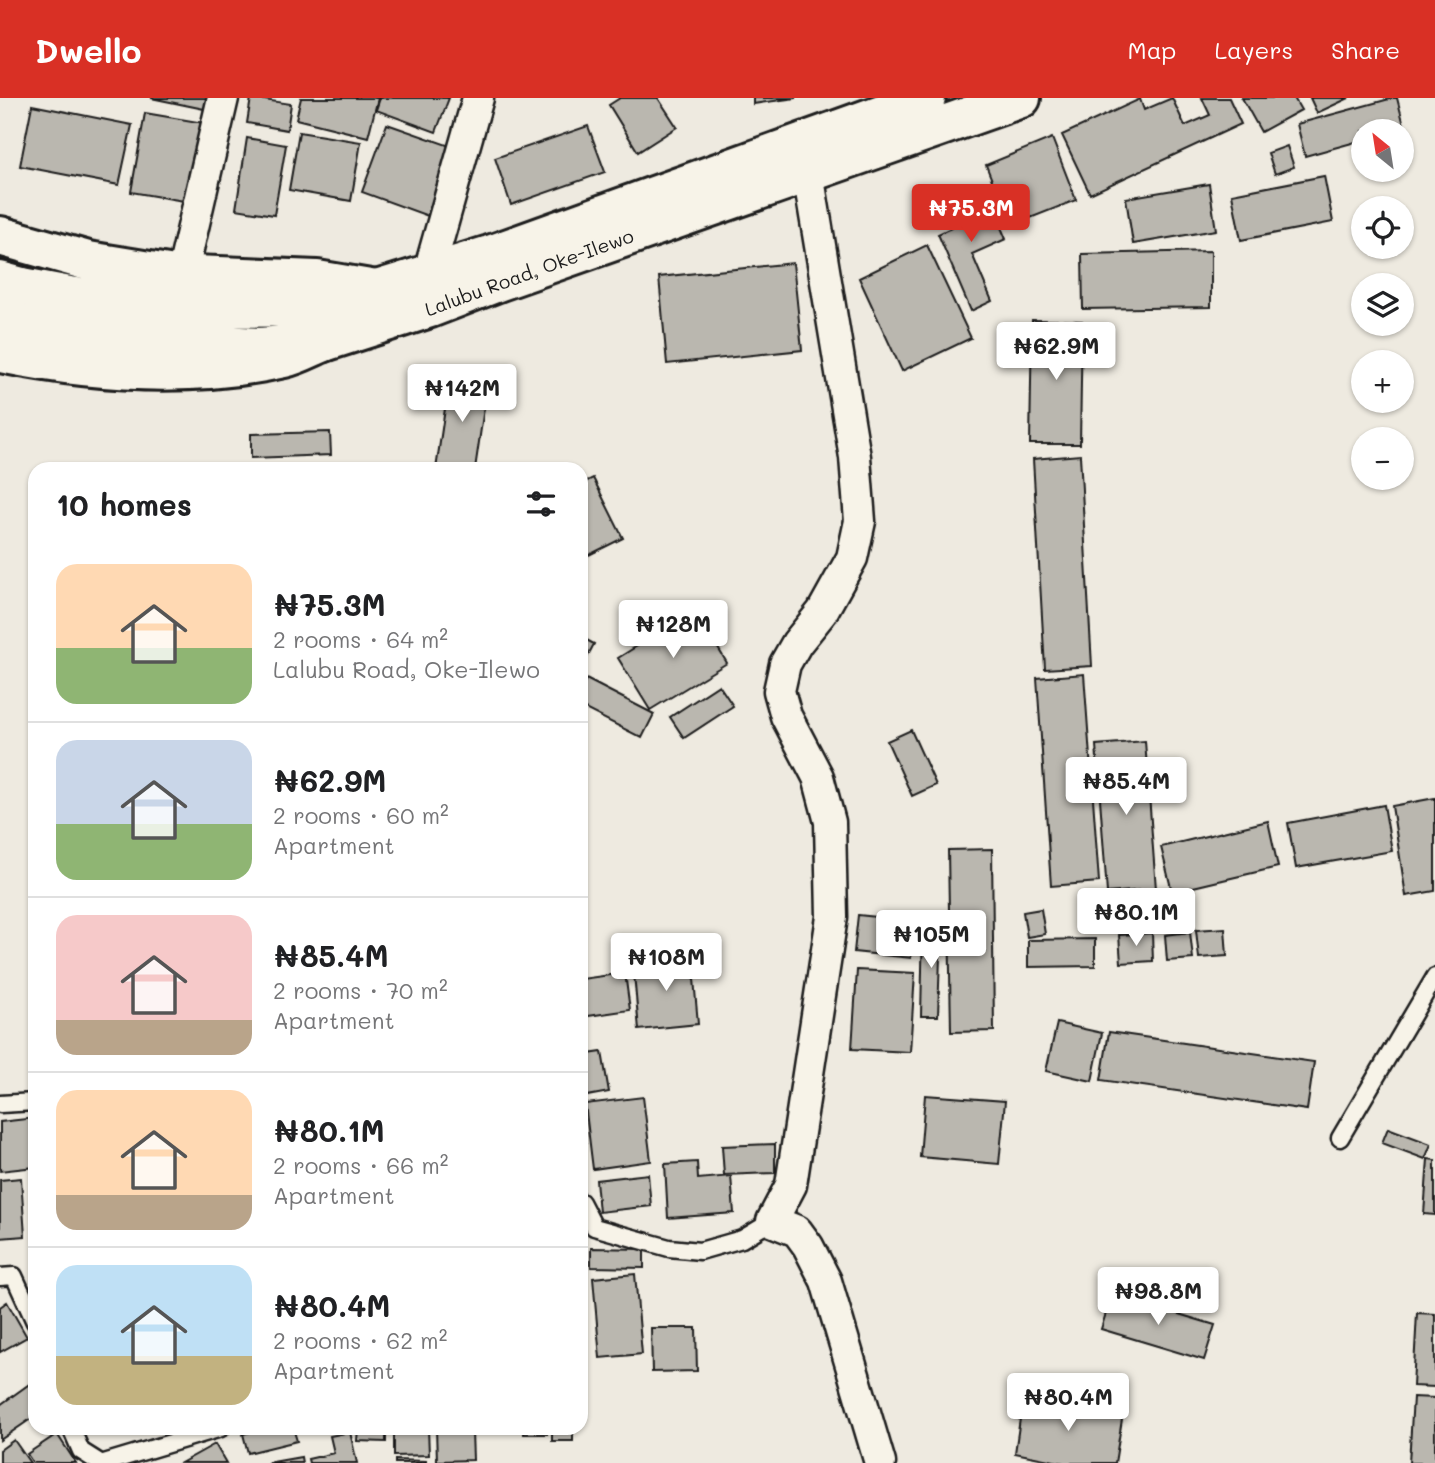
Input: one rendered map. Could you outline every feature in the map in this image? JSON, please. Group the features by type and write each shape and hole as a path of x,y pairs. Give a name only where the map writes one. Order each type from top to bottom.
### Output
{"main road":[{"name":"Lalubu Road, Oke-Ilewo","path":"11,284 69,296 142,305 204,308 322,307 490,255 926,98"},
{"name":"Lalubu Road, Oke-Ilewo","path":"7,332 100,369 197,370 286,358 324,342 430,308 1021,98"},
{"path":"0,236 88,261 182,275 317,280 376,290"}],"street":[{"path":"182,275 223,98"},
{"path":"428,275 478,98"},
{"path":"808,173 855,457 860,521 852,558 822,612 797,643 785,664 779,691 786,716 818,777 830,822 832,917 791,1185 772,1221 797,1231 826,1281 880,1463"}],"lane":[{"path":"1340,1138 1435,977"},
{"path":"0,1104 28,1102"},
{"path":"588,1215 594,1227 669,1248 700,1251 741,1240 772,1221"},
{"path":"0,1277 13,1276 28,1307"},
{"path":"74,1435 81,1451 102,1463 197,1435"}],"building":[{"path":"151,98 211,98 209,110"},
{"path":"251,98 291,104 287,130 247,123"},
{"path":"301,98 378,98 368,137 296,119"},
{"path":"380,98 449,98 436,132 376,110"},
{"path":"620,98 658,98 677,127 638,152 609,105"},
{"path":"753,98 796,98 753,104"},
{"path":"1172,98 1185,126 1210,115 1202,98 1229,98 1241,124 1090,194 1062,135 1140,99 1144,110"},
{"path":"1242,98 1294,98 1301,110 1261,132"},
{"path":"1310,98 1349,98 1317,113"},
{"path":"1393,98 1397,98 1402,119 1351,119 1351,143 1305,156 1297,124"},
{"path":"32,105 132,125 119,185 20,166"},
{"path":"145,113 204,123 190,202 131,192"},
{"path":"387,124 453,147 428,216 362,192"},
{"path":"588,126 605,172 511,205 495,158"},
{"path":"299,132 361,142 351,201 289,190"},
{"path":"247,138 286,145 274,215 236,209"},
{"path":"1052,138 1076,200 1010,226 986,165"},
{"path":"1287,146 1294,167 1275,174 1268,153"},
{"path":"1324,176 1333,222 1241,240 1232,194"},
{"path":"1209,184 1216,230 1133,244 1126,198"},
{"path":"986,192 1006,239 972,254 992,301 971,311 938,234 951,228 943,210"},
{"path":"927,245 971,338 902,371 859,278"},
{"path":"1211,251 1211,307 1083,309 1082,254"},
{"path":"793,263 802,350 667,364 659,277"},
{"path":"1032,320 1082,321 1080,444 1030,444"},
{"path":"450,375 488,381 476,462 437,462"},
{"path":"330,432 331,455 251,458 251,434"},
{"path":"1080,455 1092,666 1045,669 1033,459"},
{"path":"593,478 623,538 588,556 588,480"},
{"path":"695,610 727,663 650,710 618,658"},
{"path":"588,641 594,644 588,656"},
{"path":"1084,674 1099,882 1051,886 1037,678"},
{"path":"588,680 654,714 642,738 588,711"},
{"path":"719,685 733,706 684,738 670,717"},
{"path":"911,730 936,785 912,796 887,741"},
{"path":"1145,741 1156,889 1107,893 1096,745"},
{"path":"1435,798 1435,891 1406,896 1392,806"},
{"path":"1384,805 1392,851 1296,868 1288,823"},
{"path":"1268,821 1278,867 1172,892 1161,847"},
{"path":"992,849 994,1031 951,1032 948,850"},
{"path":"1041,909 1045,934 1027,937 1023,912"},
{"path":"858,915 915,921 911,958 854,952"},
{"path":"923,925 941,925 938,1016 921,1016"},
{"path":"1225,928 1227,956 1199,958 1196,930"},
{"path":"1190,932 1193,959 1167,961 1165,935"},
{"path":"1152,933 1153,961 1121,963 1119,935"},
{"path":"1095,939 1095,966 1028,967 1028,940"},
{"path":"692,956 698,1024 639,1030 633,962"},
{"path":"857,970 915,973 910,1052 852,1049"},
{"path":"625,973 630,1010 588,1016 588,978"},
{"path":"1057,1023 1102,1033 1092,1081 1046,1071"},
{"path":"1109,1032 1314,1062 1307,1110 1101,1080"},
{"path":"602,1052 609,1092 588,1096 588,1054"},
{"path":"925,1095 1005,1101 999,1164 920,1157"},
{"path":"643,1097 651,1161 593,1169 588,1104"},
{"path":"28,1119 28,1168 0,1171 0,1122"},
{"path":"1388,1128 1431,1144 1425,1159 1382,1143"},
{"path":"775,1144 775,1173 724,1175 722,1146"},
{"path":"1428,1159 1435,1160 1435,1215 1424,1214"},
{"path":"697,1162 698,1179 731,1176 734,1213 668,1218 665,1164"},
{"path":"648,1174 651,1206 599,1212 596,1180"},
{"path":"21,1178 25,1236 0,1238 0,1180"},
{"path":"591,1248 644,1249 644,1268 591,1267"},
{"path":"635,1274 642,1354 600,1358 593,1278"},
{"path":"1112,1294 1215,1325 1204,1360 1101,1329"},
{"path":"7,1302 27,1337 0,1352 0,1307"},
{"path":"1417,1313 1435,1314 1435,1387 1413,1386"},
{"path":"651,1328 696,1328 697,1371 652,1372"},
{"path":"28,1385 28,1421 0,1440 0,1405"},
{"path":"1413,1397 1435,1398 1435,1463 1409,1463"},
{"path":"1023,1398 1123,1413 1115,1463 1064,1463 1015,1453"},
{"path":"58,1435 76,1463 33,1463 27,1454"},
{"path":"243,1435 295,1435 297,1441 248,1453"},
{"path":"351,1435 357,1463 309,1463 308,1459 334,1453 330,1436"},
{"path":"357,1435 386,1435 386,1442 357,1441"},
{"path":"394,1435 428,1435 429,1455 394,1456"},
{"path":"436,1435 472,1435 473,1460 437,1461"},
{"path":"552,1435 573,1435 573,1441 552,1441"},
{"path":"14,1440 30,1463 0,1463 0,1450"},
{"path":"215,1444 226,1463 181,1463"},
{"path":"301,1457 302,1463 267,1463"},
{"path":"395,1460 426,1461 426,1463 395,1463"}]}
